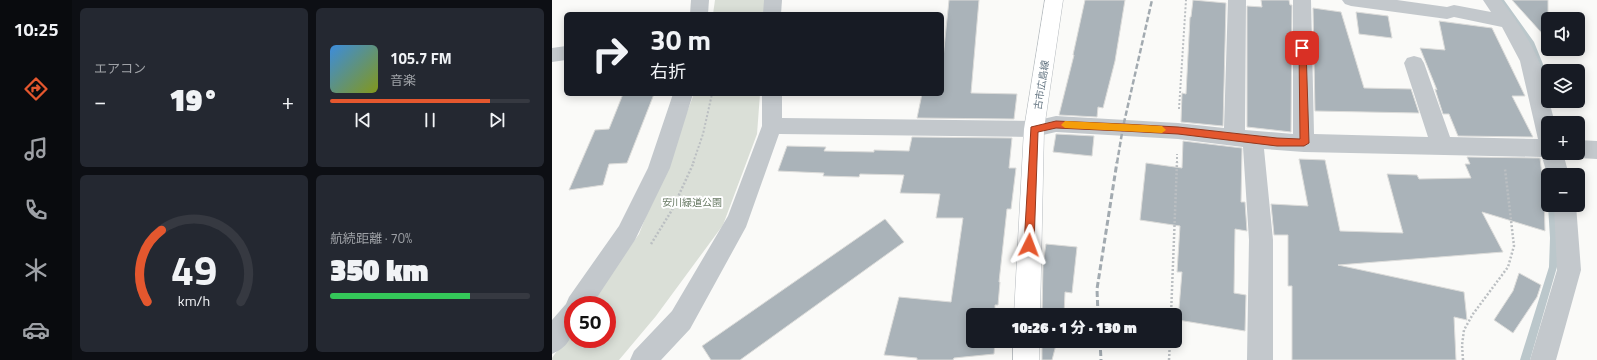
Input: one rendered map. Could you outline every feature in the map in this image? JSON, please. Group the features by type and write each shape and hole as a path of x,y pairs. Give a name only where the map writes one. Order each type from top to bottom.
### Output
{"main road":[{"name":"古市広島線","path":"1027,308 1034,129 1054,0"},
{"path":"1026,348 1026,360"}],"street":[{"path":"699,12 700,0"},
{"path":"772,12 773,0"},
{"path":"1237,0 1244,139 1261,240 1260,360"},
{"path":"1302,0 1304,143"},
{"path":"1351,0 1447,13 1454,11"},
{"path":"1439,0 1454,11 1508,22"},
{"path":"1492,0 1508,22 1530,61 1543,116"},
{"path":"552,55 564,53"},
{"path":"1414,63 1442,146"},
{"path":"584,296 627,233 659,168 682,96"},
{"path":"643,360 681,320 738,220 772,126 772,96"},
{"path":"772,126 1034,129 1056,124 1178,131 1244,139 1304,143 1541,148"},
{"path":"1585,149 1597,150"},
{"path":"1542,360 1569,270 1565,212"},
{"path":"552,341 564,325"}],"path":[{"path":"1171,308 1178,131 1186,0"},
{"path":"1464,360 1462,345 1464,330 1473,314 1508,267 1514,246 1502,147"},
{"path":"1169,360 1170,348"}],"green space":[{"path":"715,0 765,0 764,12 713,12"},
{"name":"安川緑道公園","path":"693,96 760,96 757,134 723,225 656,316 619,360 552,360 564,341 564,348 616,348 616,296 595,296 639,234"}],"building":[{"path":"949,0 979,0 971,93 1017,94 1014,119 917,118 922,96 944,96 944,49"},
{"path":"1085,0 1125,0 1115,61 1103,108 1098,107 1097,117 1059,115 1074,55"},
{"path":"1193,0 1226,3 1223,126 1181,122 1182,93 1186,94 1190,17"},
{"path":"1261,0 1289,0 1290,5 1292,5 1291,132 1247,127 1247,6 1262,7"},
{"path":"1512,0 1548,0 1548,12 1541,12 1541,32"},
{"path":"1313,8 1341,12 1364,88 1411,89 1419,113 1315,111"},
{"path":"1356,12 1388,16 1392,38 1359,34"},
{"path":"1439,21 1492,28 1525,96 1512,96 1533,137 1458,136 1449,114 1443,114 1435,89 1437,90 1420,48 1445,50"},
{"path":"622,96 653,96 627,163 609,164 603,185 569,190 595,130 609,129"},
{"path":"1056,134 1094,136 1092,156 1053,152"},
{"path":"912,137 1012,138 1009,168 1016,168 1011,209 1007,209 998,305 995,305 995,308 966,308 966,348 994,348 994,354 954,358 953,360 917,360 917,358 884,355 899,297 951,302 963,218 936,218 940,194 900,193 904,175 860,174 859,177 823,176 824,173 778,171 787,146 826,147 824,151 909,151"},
{"path":"1183,141 1242,148 1241,202 1245,202 1247,231 1235,229 1234,293 1246,295 1245,331 1182,321 1182,308 1179,308 1182,272 1177,272 1180,226 1140,220 1146,163 1182,168"},
{"path":"1467,157 1540,158 1541,212 1545,212 1545,231 1482,212 1503,252 1338,265 1464,292 1467,320 1454,317 1456,360 1292,360 1292,286 1288,286 1288,235 1274,235 1271,204 1308,206 1299,159 1325,160 1340,231 1403,233 1387,174 1417,175 1419,179 1471,178 1465,164 1470,164"},
{"path":"885,219 904,242 740,360 711,360 702,346"},
{"path":"1046,244 1077,247 1072,293 1065,292 1064,308 1042,308 1043,264"},
{"path":"1519,273 1541,285 1537,297 1513,333 1494,320 1513,291"},
{"path":"1042,348 1055,348 1052,360 1042,360"}],"waterway":[{"path":"1501,0 1531,42 1541,69"},
{"path":"1525,360 1553,267 1554,238 1552,212"}],"railway":[{"path":"1117,163 1123,127 1152,0"},
{"path":"1098,308 1097,289 1117,162"},
{"path":"1100,348 1101,360"}],"slow traffic":[{"path":"1065,125 1162,130"}],"route":[{"path":"1029,245 1034,129 1056,124 1123,127 1178,131 1277,142 1304,143 1302,48"}]}
